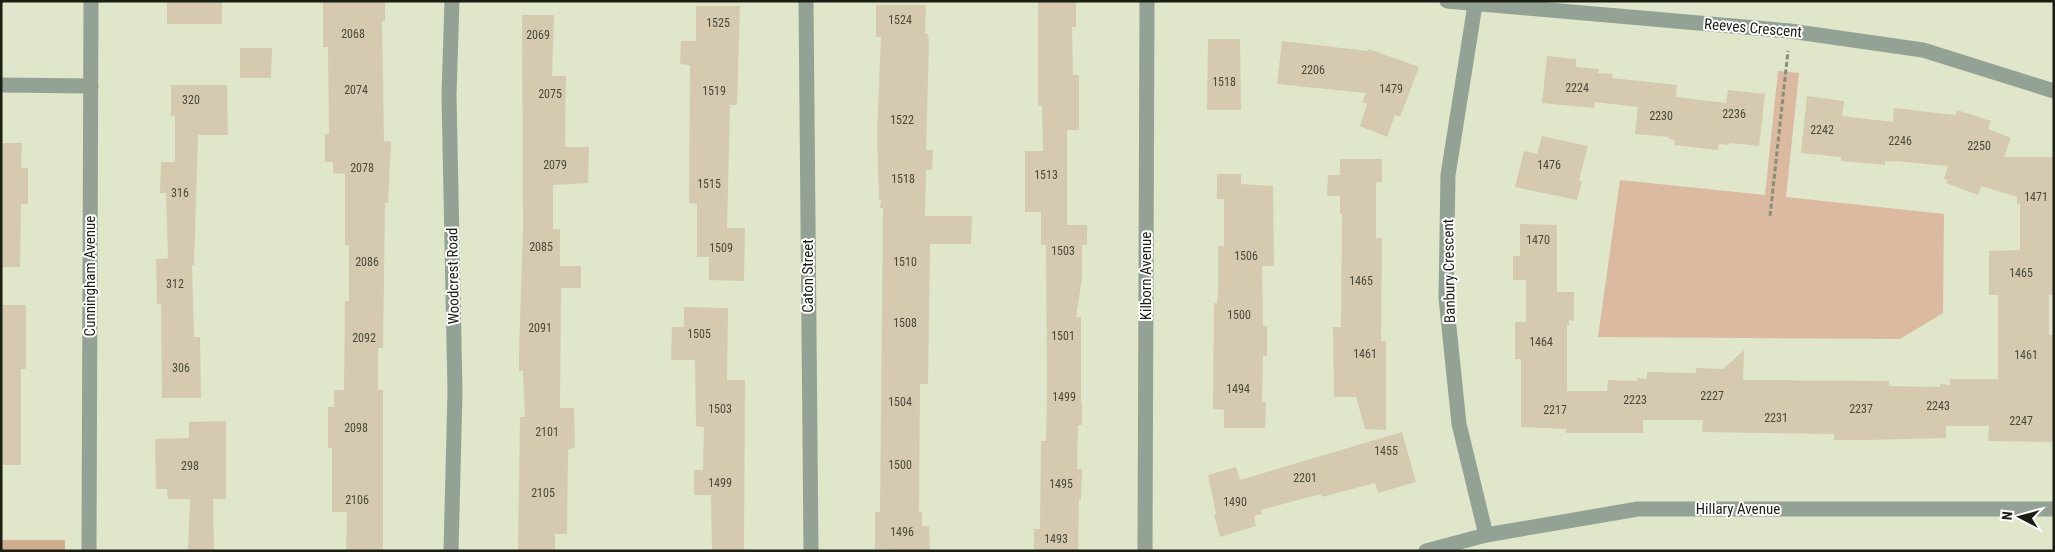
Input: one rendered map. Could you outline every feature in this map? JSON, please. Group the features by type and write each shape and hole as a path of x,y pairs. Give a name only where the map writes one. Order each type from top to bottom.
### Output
{"street":[{"name":"Cunningham Avenue","path":"88,551 91,1"},
{"name":"Woodcrest Road","path":"451,551 455,392 449,95 452,1"},
{"name":"Caton Street","path":"806,1 811,551"},
{"name":"Kilborn Avenue","path":"1145,551 1147,1"},
{"name":"Reeves Crescent","path":"1447,1 1475,5 1790,31 1923,50 2054,91"},
{"name":"Banbury Crescent","path":"1475,5 1448,175 1446,298 1459,424 1486,535"},
{"path":"1,85 91,86"},
{"name":"Hillary Avenue","path":"1426,551 1486,535 1638,509 2054,509"}],"path":[{"path":"1770,216 1790,31"}],"shaded area":[{"path":"1778,71 1799,73 1786,197 1944,214 1943,313 1900,339 1598,337 1620,180 1765,195"},
{"path":"1,540 65,540 65,551 1,551"}],"building":[{"path":"167,1 222,1 222,24 167,24"},
{"path":"323,1 385,1 385,21 382,21 384,141 391,142 388,203 385,203 383,348 378,348 378,390 383,390 383,551 346,551 347,512 332,512 332,448 328,448 328,407 334,407 334,390 344,390 345,301 349,301 349,245 345,245 345,174 333,173 333,162 325,162 325,134 329,134 328,47 323,47"},
{"path":"1038,2 1076,2 1076,27 1072,27 1073,75 1079,75 1079,130 1067,130 1067,225 1087,225 1087,245 1082,245 1082,278 1076,317 1081,317 1082,403 1082,425 1078,425 1077,469 1082,469 1078,551 1039,551 1034,549 1034,529 1040,529 1041,441 1046,441 1046,245 1041,245 1041,212 1025,212 1025,151 1043,151 1042,106 1038,106"},
{"path":"876,5 926,5 925,34 928,34 929,43 926,150 933,150 932,170 926,170 925,216 972,216 971,244 930,244 928,384 920,384 919,512 922,512 922,526 929,526 930,551 875,549 875,512 880,512 883,208 880,208 881,200 879,200 877,135 881,37 876,37"},
{"path":"696,6 740,6 737,105 730,105 727,228 745,228 744,281 709,280 709,257 697,257 697,204 689,203 690,65 680,64 681,41 696,41"},
{"path":"522,15 554,15 552,76 566,76 565,147 589,147 588,183 553,185 553,229 560,229 560,266 581,266 581,288 561,288 560,408 574,408 575,447 568,450 567,534 555,534 555,551 518,551 520,417 525,417 523,371 519,371 523,228"},
{"path":"1208,39 1240,39 1241,110 1207,110"},
{"path":"1282,41 1368,51 1369,49 1419,67 1400,117 1395,115 1387,137 1360,126 1367,104 1362,102 1366,93 1277,84"},
{"path":"240,48 272,48 271,78 240,78"},
{"path":"1547,56 1576,59 1576,67 1599,69 1598,73 1613,74 1612,78 1677,85 1676,97 1726,103 1728,90 1765,94 1759,146 1730,143 1728,145 1719,144 1718,150 1674,145 1675,140 1669,139 1669,137 1635,134 1638,107 1595,102 1594,108 1542,103"},
{"path":"171,85 227,85 228,135 198,135 194,265 192,265 194,337 200,337 201,398 162,398 161,304 157,304 156,259 168,258 166,193 160,193 161,162 175,162 175,116 171,116"},
{"path":"1807,96 1844,101 1842,116 1893,122 1894,108 1955,115 1957,110 1991,121 1988,129 2011,138 2004,157 2054,157 2054,295 2049,295 2049,335 2054,335 2054,442 1988,441 1989,426 1946,426 1946,438 1867,440 1834,440 1834,434 1702,432 1703,420 1643,420 1643,433 1566,433 1566,429 1521,427 1521,359 1515,359 1515,322 1526,322 1526,280 1513,280 1513,256 1520,256 1520,224 1557,225 1557,292 1574,292 1574,321 1569,320 1569,325 1567,325 1567,391 1607,391 1608,380 1637,381 1637,378 1647,379 1647,372 1696,373 1696,368 1723,369 1744,350 1743,380 1889,381 1889,386 1940,387 1940,384 1950,385 1950,379 1998,379 1998,295 1989,295 1989,251 2020,250 2020,204 2017,204 2017,197 1981,186 1978,195 1946,183 1948,180 1944,179 1948,166 1895,161 1885,161 1885,165 1841,161 1841,157 1801,153"},
{"path":"1542,136 1588,146 1579,180 1582,181 1577,200 1515,187 1524,151 1537,154"},
{"path":"1,143 22,143 21,168 28,168 28,204 21,204 20,267 1,267"},
{"path":"1340,159 1382,159 1382,182 1376,182 1376,238 1382,238 1381,341 1386,341 1386,430 1365,429 1356,397 1334,397 1333,327 1341,327 1342,214 1340,214 1340,196 1327,196 1328,175 1340,175"},
{"path":"1217,174 1241,174 1241,184 1273,186 1274,266 1262,266 1263,326 1267,326 1267,356 1263,356 1262,402 1266,402 1265,428 1224,428 1224,410 1213,409 1214,303 1217,303 1218,292 1218,246 1224,246 1224,199 1217,199"},
{"path":"1,305 26,305 26,369 21,369 21,465 1,465"},
{"path":"684,307 728,308 727,380 745,380 744,551 712,551 711,495 694,495 694,470 703,470 704,427 696,426 695,360 671,360 672,327 684,327"},
{"path":"226,421 226,499 213,499 214,551 188,551 190,499 168,499 167,489 156,489 155,439 189,438 189,422"},
{"path":"1402,432 1416,482 1378,493 1375,483 1322,497 1321,494 1261,510 1262,514 1254,516 1256,526 1220,537 1214,515 1216,514 1208,475 1236,467 1240,480"}]}
